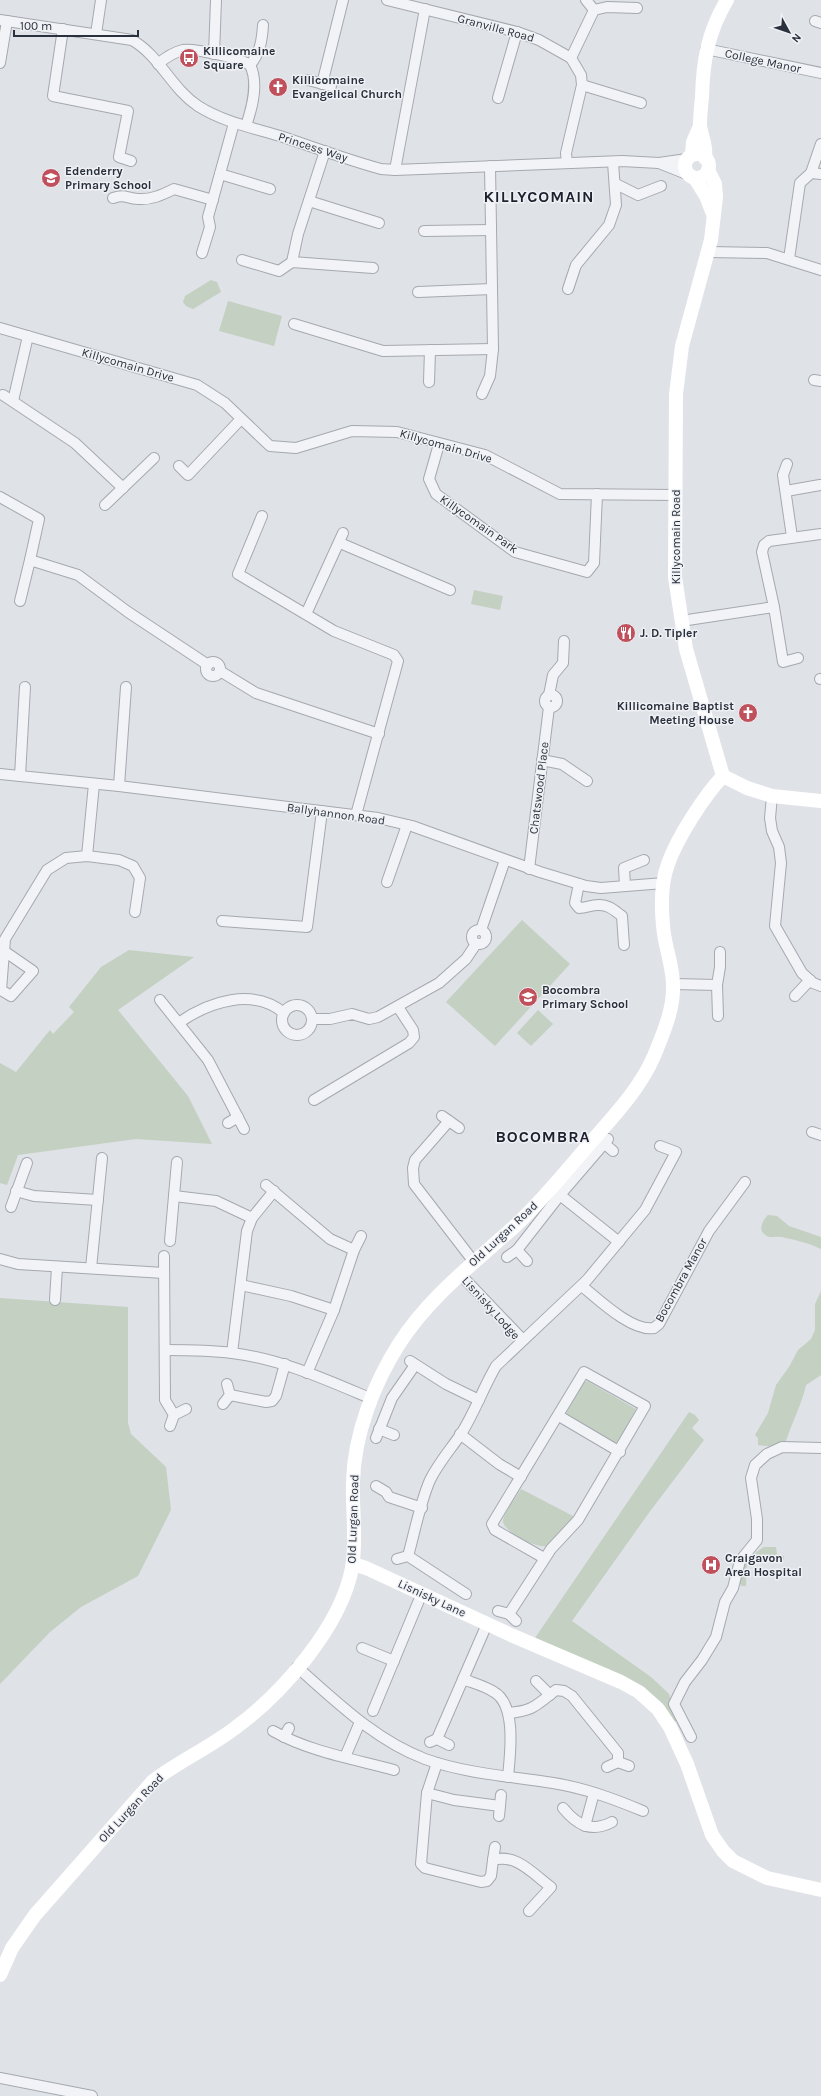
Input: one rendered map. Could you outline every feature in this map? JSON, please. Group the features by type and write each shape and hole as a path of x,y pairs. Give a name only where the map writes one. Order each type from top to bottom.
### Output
{"street":[{"path":"96,34 101,0"},
{"path":"214,54 216,0"},
{"path":"308,80 326,85 343,0"},
{"name":"Granville Road","path":"387,0 518,32 539,40 571,58"},
{"path":"586,0 594,10"},
{"name":"Killycomain Road","path":"723,776 686,649 675,577 676,394 682,346 709,252 716,197 715,184 698,160 706,150 700,126 703,66 706,49 718,15 726,0"},
{"path":"594,10 607,7 637,8"},
{"path":"395,170 425,9"},
{"path":"567,164 566,153 582,85 581,75 571,58 594,10"},
{"path":"0,63 3,20"},
{"name":"Princess Way","path":"3,20 132,40 142,46 176,88 187,98 215,116 370,166 395,170 613,162 659,163 698,160"},
{"path":"250,65 256,58 262,41 262,25"},
{"path":"62,28 53,96 128,111 119,157 131,161"},
{"path":"498,98 518,32"},
{"path":"158,64 173,54 185,49 235,58 250,65 255,79 251,111 246,126"},
{"name":"College Manor","path":"706,49 821,73"},
{"path":"582,85 641,103"},
{"path":"202,253 210,227 208,217 234,122"},
{"path":"789,259 800,183 816,173 821,144"},
{"path":"292,262 298,234 325,151"},
{"path":"698,160 701,178 692,177 685,165 698,160"},
{"path":"568,289 576,265 609,225 616,205 616,184 613,162"},
{"name":"Princess Way","path":"659,163 692,177"},
{"path":"482,394 490,376 493,349 490,166"},
{"path":"220,174 270,189"},
{"name":"Killycomain Road","path":"692,177 706,196 713,215"},
{"path":"616,184 638,195 661,186"},
{"path":"113,198 123,195 137,199 156,198 174,189 213,200"},
{"path":"309,201 379,223"},
{"path":"424,231 491,230"},
{"path":"709,252 767,253 821,270"},
{"path":"242,260 279,271 292,262 373,268"},
{"path":"418,292 492,289"},
{"path":"294,324 383,351 493,349"},
{"name":"Killycomain Drive","path":"0,328 197,385 225,403 270,446 296,448 352,431 397,432 485,455 560,494 676,495"},
{"path":"13,401 28,336"},
{"path":"429,382 430,350"},
{"path":"3,395 75,443 123,488"},
{"path":"178,466 188,475 241,419"},
{"name":"Killycomain Park","path":"439,444 429,479 436,494 515,552 587,572 594,563 597,494"},
{"path":"105,505 154,458"},
{"path":"787,464 783,475 792,538"},
{"path":"786,491 820,485"},
{"path":"0,497 39,519 20,601"},
{"path":"262,516 238,574 334,631 394,655 398,661 356,815"},
{"path":"798,658 783,662 774,607 762,552 764,545 769,541 821,534"},
{"path":"306,614 342,538 450,590"},
{"path":"30,560 78,575 128,612 208,665 212,662 216,663 220,666 220,671 256,692 379,734"},
{"path":"681,621 774,607"},
{"name":"Chatswood Place","path":"529,869 549,707 555,706 557,702 555,696 549,695 553,675 563,663 564,641"},
{"path":"20,776 25,687"},
{"path":"119,786 126,687"},
{"path":"542,760 562,764 587,781"},
{"name":"Ballyhannon Road","path":"0,774 119,786 356,815 407,825 529,869 579,884 601,888 664,883"},
{"path":"717,985 674,984 663,928 664,883 668,864 682,836 711,789 723,776 747,788 772,796 821,801"},
{"path":"87,856 94,784"},
{"path":"772,796 770,818 772,831 779,848 781,863 775,926 802,973 810,980 821,986"},
{"path":"222,920 307,927 322,811"},
{"path":"387,882 407,825"},
{"path":"4,951 5,939 47,870 66,858 87,856 119,860 133,866 140,878 136,912"},
{"path":"312,1019 330,1019 352,1014 369,1019 378,1018 439,983 466,960 476,944 483,943 486,939 486,935 481,930 505,860"},
{"path":"625,886 624,868 644,860"},
{"path":"579,884 575,903 579,908 588,908 598,905 611,908 622,916 624,945"},
{"path":"718,1016 717,985 720,967 720,952"},
{"path":"795,996 810,980"},
{"name":"Old Lurgan Road","path":"0,1975 12,1948 35,1915 153,1781 168,1769 236,1728 271,1698 318,1643 338,1610 349,1582 353,1564 353,1480 359,1438 372,1399 399,1344 422,1312 460,1274 524,1217 565,1172 637,1086 653,1059 671,1008 674,984"},
{"path":"160,1000 180,1022 208,1060 244,1129"},
{"path":"180,1022 205,1007 227,1000 246,1000 274,1005 284,1013"},
{"path":"300,1005 309,1010 312,1019 310,1029 297,1035 287,1032 284,1028 282,1018 284,1013 291,1007 300,1005"},
{"path":"314,1100 409,1043 414,1037 413,1030 398,1007"},
{"path":"228,1122 238,1117"},
{"path":"459,1128 446,1118 415,1160 413,1168 414,1184 474,1262"},
{"path":"507,1257 517,1250 560,1195 607,1141 612,1151"},
{"path":"523,1340 582,1286 645,1210 678,1148 660,1146"},
{"path":"91,1268 102,1158"},
{"path":"170,1241 177,1162"},
{"path":"11,1207 27,1163"},
{"name":"Bocombra Manor","path":"582,1286 628,1320 640,1326 654,1328 659,1324 708,1231 744,1182"},
{"path":"232,1353 247,1231 252,1218 270,1188 330,1239 354,1250"},
{"path":"16,1191 34,1196 98,1200"},
{"path":"560,1195 619,1242"},
{"path":"174,1196 216,1201 252,1218"},
{"path":"307,1373 334,1310 360,1236"},
{"path":"517,1250 527,1261"},
{"path":"164,1256 164,1400 174,1415"},
{"path":"0,1259 11,1263 57,1267 164,1273"},
{"path":"55,1300 57,1267"},
{"name":"Lisnisky Lodge","path":"408,1556 430,1481 441,1459 460,1434 496,1366 523,1340 460,1274"},
{"path":"241,1285 291,1296 334,1310"},
{"path":"165,1350 232,1353 285,1364 372,1399"},
{"path":"394,1435 377,1434 392,1398 412,1363 446,1384 479,1400"},
{"path":"230,1396 266,1402 272,1401 276,1396 285,1364"},
{"path":"498,1611 513,1617 544,1558 567,1530 578,1520 620,1452 645,1406 584,1372 559,1416 492,1524 495,1530 544,1558"},
{"path":"227,1384 230,1396"},
{"path":"223,1404 230,1396"},
{"path":"170,1426 174,1415 186,1409"},
{"path":"559,1416 620,1452"},
{"path":"460,1434 498,1464 521,1477"},
{"path":"691,1737 674,1704 685,1682 702,1660 716,1637 725,1602 729,1595 740,1561 757,1540 758,1519 751,1478 756,1465 762,1458 782,1447 821,1448"},
{"path":"374,1483 390,1497 422,1508"},
{"path":"397,1560 408,1556 463,1590"},
{"name":"Lisnisky Lane","path":"353,1564 366,1568 511,1635 621,1682 639,1692 658,1710 670,1727 687,1764 712,1835 723,1851 733,1861 767,1878 821,1890"},
{"path":"373,1711 422,1593"},
{"path":"449,1745 434,1741 487,1624"},
{"path":"362,1648 394,1661"},
{"path":"298,1667 360,1722 398,1746 437,1763 479,1773 555,1783 594,1793 643,1811"},
{"path":"463,1679 495,1692 503,1699 508,1713 511,1740 508,1777"},
{"path":"536,1681 550,1695"},
{"path":"508,1713 524,1712 536,1707 556,1690 564,1691 572,1696 618,1752 618,1762"},
{"path":"345,1757 360,1722"},
{"path":"273,1731 286,1732 345,1757 389,1766"},
{"path":"607,1767 618,1762 629,1766"},
{"path":"437,1763 427,1793 421,1864 425,1868 480,1882 486,1881 491,1876 496,1847"},
{"path":"427,1793 454,1800 500,1800 499,1816"},
{"path":"585,1826 594,1793"},
{"path":"563,1808 573,1820 585,1826 602,1827 612,1822"},
{"path":"493,1860 502,1858 511,1859 554,1884 529,1911"},
{"path":"0,2078 92,2096"}],"green space":[{"path":"211,280 217,282 221,292 193,309 186,306 183,302 185,296"},
{"path":"228,301 282,316 274,346 219,331"},
{"path":"474,590 503,596 500,610 471,604"},
{"path":"522,920 570,964 495,1046 446,1002"},
{"path":"129,950 194,957 118,1010 188,1096 212,1144 136,1139 18,1155 7,1185 0,1183 0,1063 16,1072 50,1030 53,1034 74,1012 69,1007 101,967"},
{"path":"538,1010 553,1024 531,1046 517,1033"},
{"path":"768,1215 777,1216 789,1226 821,1237 821,1249 792,1239 767,1236 761,1229 762,1223"},
{"path":"821,1291 821,1375 806,1385 786,1441 775,1447 758,1445 758,1438 755,1435 768,1413 776,1385 789,1367 798,1350 811,1339 815,1330 815,1304"},
{"path":"0,1298 128,1307 128,1423 131,1434 166,1467 171,1510 138,1576 81,1607 50,1632 0,1684"},
{"path":"587,1381 636,1409 618,1442 614,1443 567,1415 567,1412 583,1383"},
{"path":"689,1412 695,1415 699,1420 692,1428 704,1440 648,1514 572,1621 651,1677 669,1694 677,1720 674,1723 665,1712 535,1638"},
{"path":"521,1489 575,1517 547,1546 536,1545 522,1539 509,1530 503,1522 507,1510"},
{"path":"764,1547 776,1547 777,1554 784,1556 784,1560 779,1560 778,1558 758,1558 758,1561 747,1562"},
{"path":"747,1563 746,1586 741,1586 740,1575"}],"place":[{"name":"Killicomaine Square","path":"189,58"},
{"name":"Killicomaine Evangelical Church","path":"278,87"},
{"name":"Edenderry Primary School","path":"51,178"},
{"name":"J. D. Tipler","path":"626,633"},
{"name":"Killicomaine Baptist Meeting House","path":"748,713"},
{"name":"Bocombra Primary School","path":"528,997"},
{"name":"Craigavon Area Hospital","path":"711,1565"}],"district":[{"name":"KILLYCOMAIN","path":"539,196"},
{"name":"BOCOMBRA","path":"543,1136"}]}
